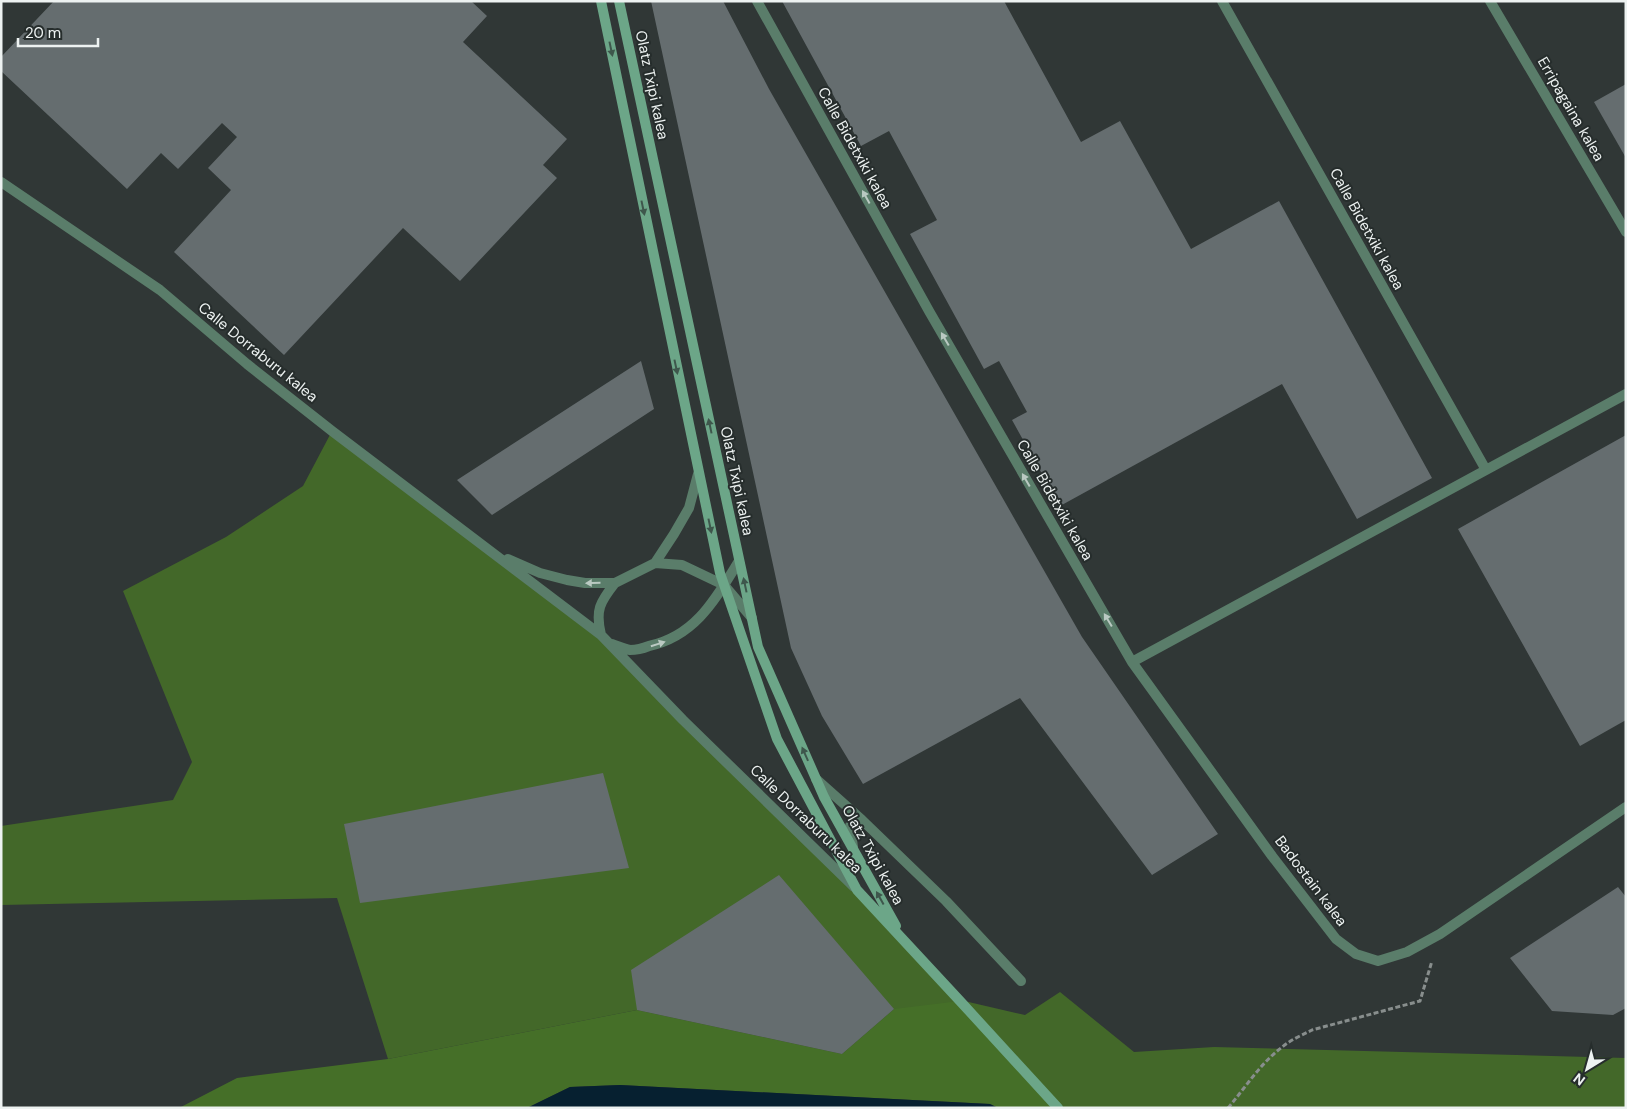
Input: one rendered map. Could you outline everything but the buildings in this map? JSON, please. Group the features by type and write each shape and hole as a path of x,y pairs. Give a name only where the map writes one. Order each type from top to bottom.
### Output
{"main road":[{"name":"Olatz Txipi kalea","path":"601,1 720,573 777,739 856,890"},
{"name":"Olatz Txipi kalea","path":"619,1 758,646 824,798 904,940"},
{"name":"Calle Dorraburu kalea","path":"856,890 1058,1108"}],"street":[{"name":"Calle Bidetxiki kalea","path":"756,1 929,311 1132,662"},
{"name":"Calle Bidetxiki kalea","path":"1222,1 1486,470"},
{"name":"Erripagaina kalea","path":"1490,1 1626,232"},
{"name":"Calle Dorraburu kalea","path":"1,182 160,290 308,413 601,635 683,720 856,890"},
{"path":"1132,662 1626,394"},
{"path":"698,474 689,508 655,563 682,565 724,585 752,618"},
{"name":"Calle Dorraburu kalea","path":"491,552 540,573 566,580 585,583 615,583"},
{"name":"Calle Dorraburu kalea","path":"611,644 631,650 661,644 685,631 708,610 739,561"},
{"name":"Calle Dorraburu kalea","path":"601,635 597,620 600,601 615,583 655,563"},
{"name":"Badostain kalea","path":"1132,662 1272,856 1336,939 1356,954 1378,961 1407,952 1440,934 1626,807"},
{"path":"816,779 862,820 946,901 1021,981"},
{"path":"852,847 850,826 862,820"}],"path":[{"path":"1228,1108 1268,1058 1283,1046 1306,1033 1420,1001 1440,934"}],"green space":[{"path":"332,431 601,635 960,1000 1025,1015 1060,992 1134,1052 1214,1047 1626,1058 1626,1108 1058,1108 894,1009 842,1054 637,1010 388,1059 337,898 1,905 1,826 173,800 192,762 123,591 226,537 303,486"},
{"path":"960,1001 1058,1108 998,1108 990,1104 620,1085 570,1087 527,1108 179,1108 237,1078 388,1059 637,1010 842,1054 894,1009"}],"water":[{"path":"620,1085 990,1104 998,1108 527,1108 570,1087"}]}
